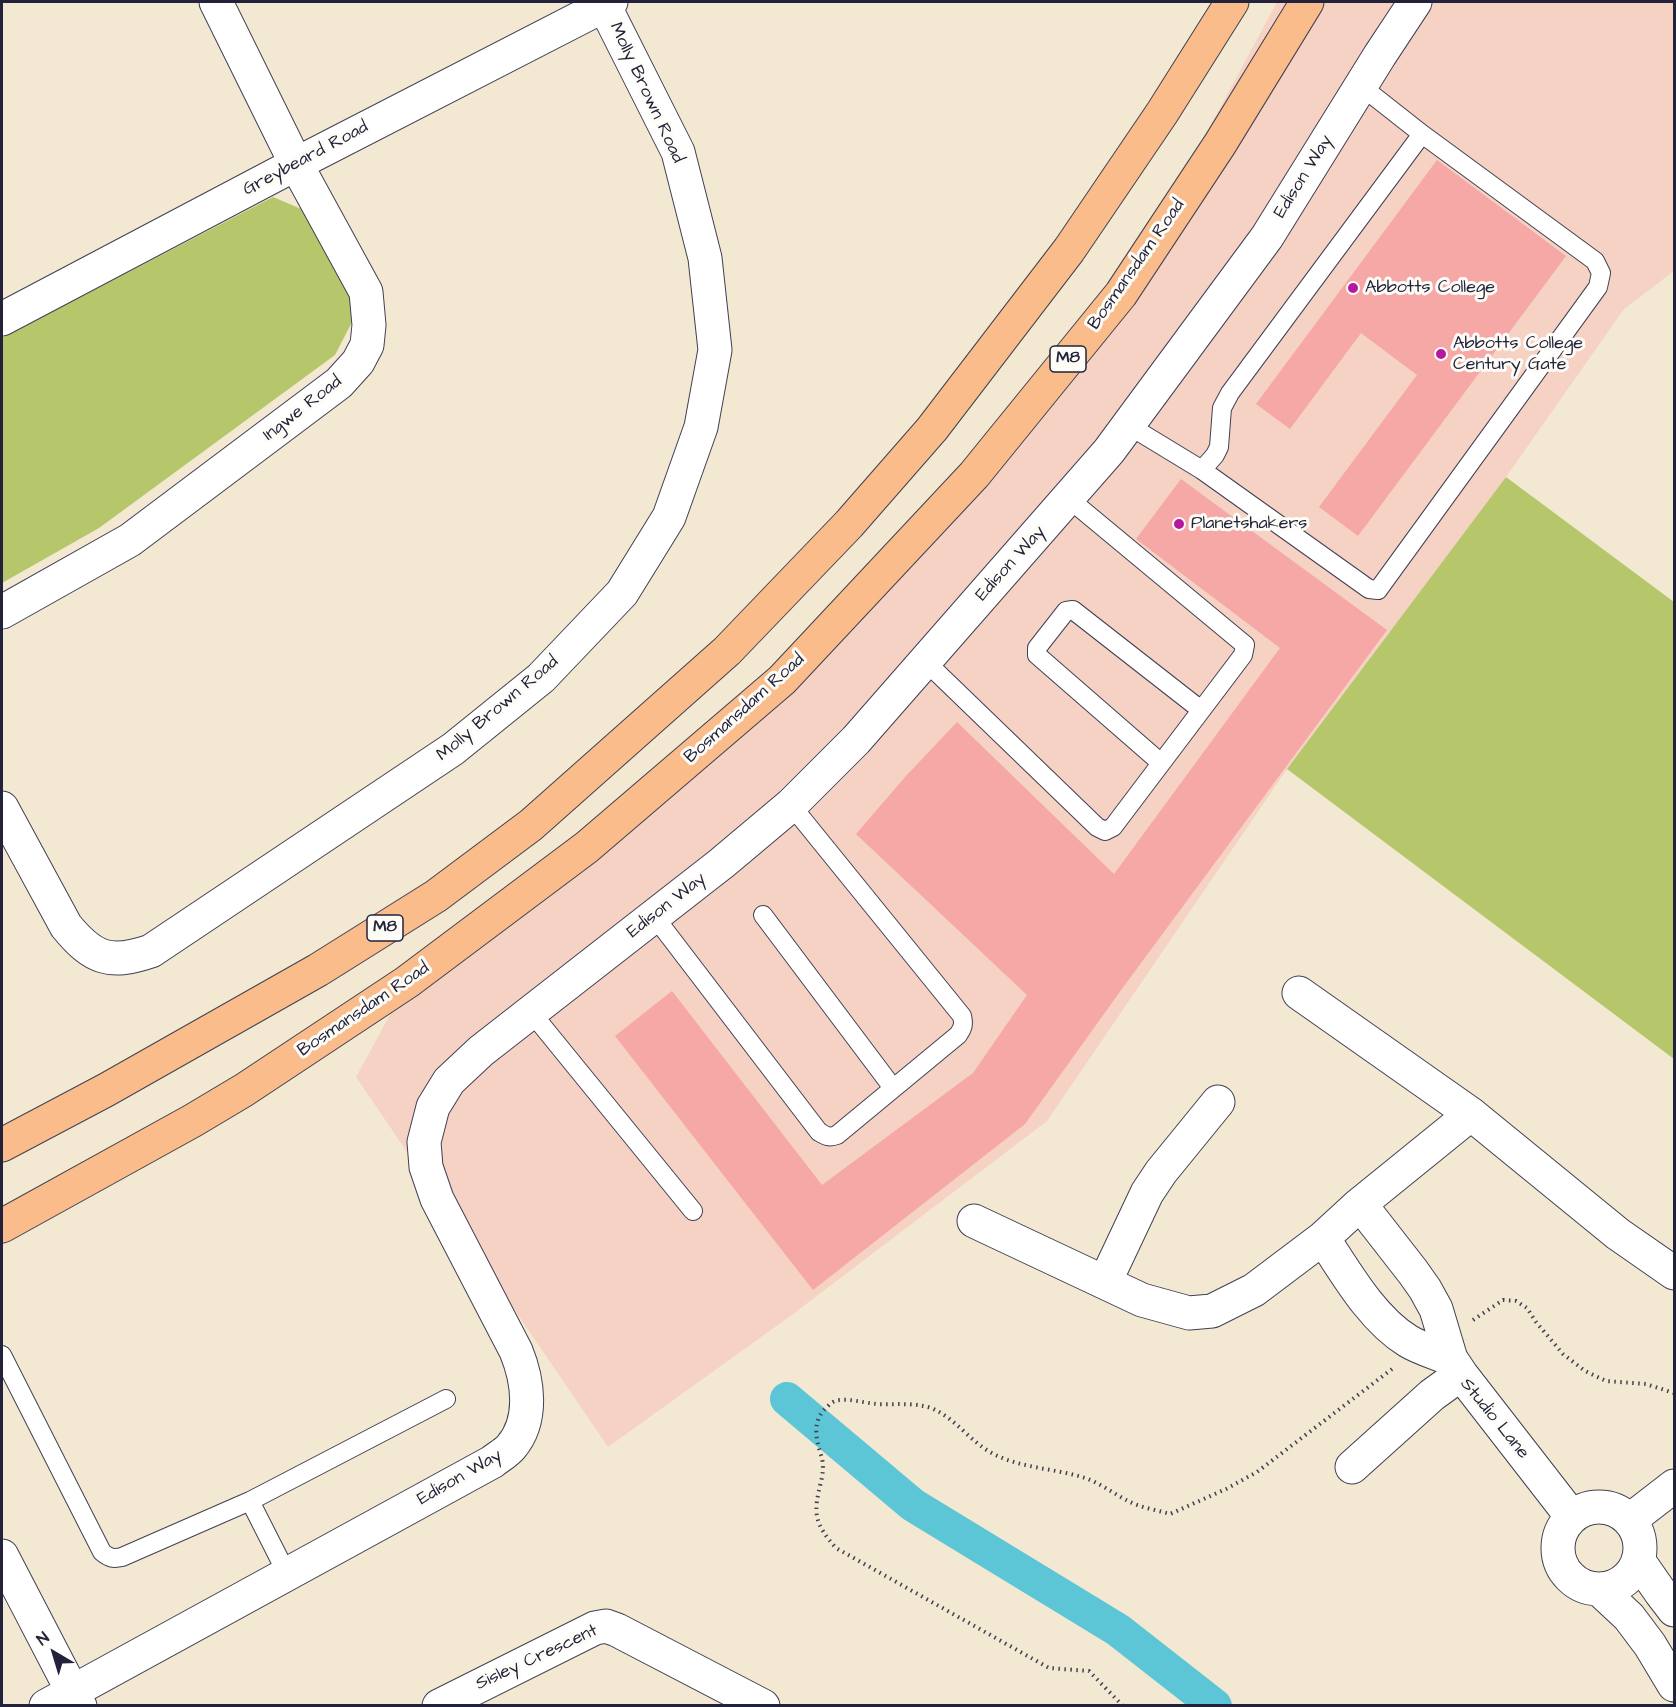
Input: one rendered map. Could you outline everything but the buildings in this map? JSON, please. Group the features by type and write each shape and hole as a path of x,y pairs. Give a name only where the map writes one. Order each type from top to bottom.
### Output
{"main road":[{"name":"M8","path":"2,1145 106,1090 318,970 436,896 531,825 727,651 849,524 932,429 1069,250 1162,113 1232,2"},
{"name":"Bosmansdam Road","path":"2,1226 244,1090 407,982 587,847 782,680 974,475 1121,294 1220,144 1307,2"}],"street":[{"name":"Ingwe Road","path":"2,612 130,540 339,384 358,362 367,345 369,325 366,292 296,164 216,2"},
{"name":"Edison Way","path":"66,1701 287,1574 492,1462 511,1447 522,1430 526,1410 524,1371 516,1351 437,1199 426,1167 424,1142 433,1107 449,1081 481,1051 722,863 791,804 856,740 1109,451 1267,237 1415,2"},
{"name":"Greybeard Road","path":"2,319 607,3"},
{"name":"Molly Brown Road","path":"2,808 66,926 80,942 93,952 111,959 131,958 151,951 453,749 541,678 622,593 669,517 701,427 715,350 705,258 678,152 607,3"},
{"path":"1299,993 1472,1114 1617,1234 1674,1273"},
{"path":"1105,1282 1147,1193 1161,1172 1218,1102"},
{"path":"975,1221 1142,1300 1189,1313 1212,1311 1254,1290 1323,1238 1360,1204 1472,1114"},
{"path":"1360,1204 1425,1289 1436,1310 1447,1356"},
{"path":"1323,1238 1358,1292 1392,1328 1409,1342 1447,1356"},
{"name":"Studio Lane","path":"1352,1467 1432,1395 1447,1356"},
{"name":"Studio Lane","path":"1447,1356 1572,1517"},
{"path":"1630,1520 1674,1486"},
{"path":"1595,1507 1620,1512 1630,1520 1638,1532 1641,1546 1632,1572 1623,1581 1612,1587 1599,1589 1575,1582 1566,1573 1560,1563 1559,1538 1572,1517 1583,1510 1595,1507"},
{"path":"2,1556 66,1701"},
{"path":"1638,1560 1674,1610"},
{"path":"1599,1589 1629,1617 1650,1645 1674,1685"},
{"name":"Sisley Crescent","path":"439,1706 595,1628 606,1626 618,1630 764,1706"}],"lane":[{"path":"1128,425 1202,470 1369,589 1378,590 1599,287 1601,273 1595,261 1422,134 1361,86"},
{"path":"1202,470 1219,447 1222,408 1230,393 1422,134"},
{"path":"924,660 1097,827 1105,831 1113,827 1243,655 1245,649 1244,642 1068,498"},
{"path":"1161,763 1037,654 1036,648 1066,611 1073,610 1201,710"},
{"path":"654,916 819,1132 830,1137 837,1135 958,1035 963,1027 962,1016 791,804"},
{"path":"762,915 893,1088"},
{"path":"531,1012 693,1210"},
{"path":"2,1355 102,1552 114,1559 250,1502 446,1399"},
{"path":"250,1502 287,1574"}],"path":[{"path":"1123,1706 1089,1671 1049,1668 836,1548 825,1536 816,1513 816,1502 824,1472 816,1424 821,1412 839,1399 930,1408 947,1417 989,1452 1025,1465 1083,1477 1133,1503 1170,1514 1226,1490 1257,1472 1395,1367 1447,1356 1503,1299 1516,1301 1527,1308 1563,1354 1585,1371 1606,1381 1646,1384 1674,1393"}],"shaded area":[{"path":"1277,2 1674,2 1674,271 1624,309 1506,477 1287,769 1047,1121 789,1317 608,1447 356,1077 408,982 982,489 1200,145"}],"green space":[{"path":"273,197 306,211 352,290 351,324 335,355 99,528 2,583 2,338"},
{"path":"1506,477 1674,602 1674,1059 1287,769"}],"waterway":[{"path":"787,1399 913,1505 1118,1630 1215,1706"}],"place":[{"name":"Abbotts College","path":"1353,288"},
{"name":"Abbotts College Century Gate","path":"1441,354"},
{"name":"Planetshakers","path":"1179,524"}]}
